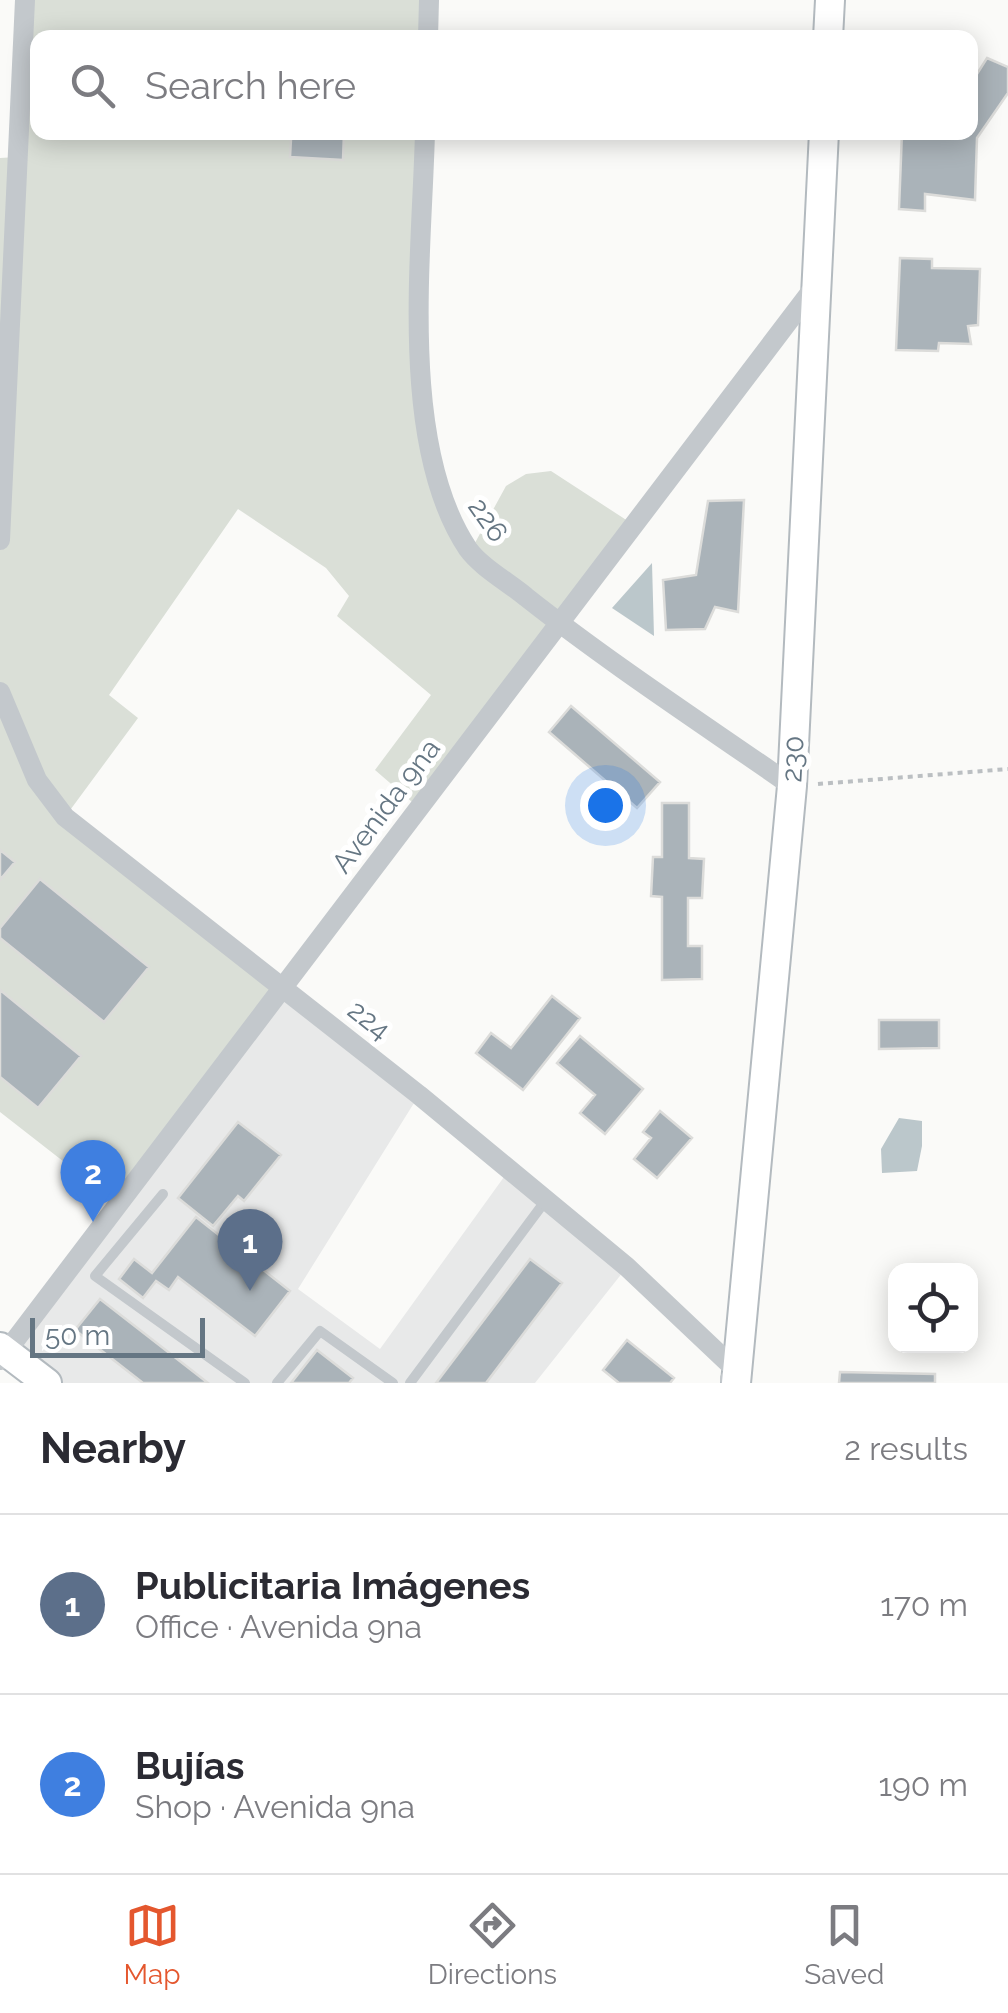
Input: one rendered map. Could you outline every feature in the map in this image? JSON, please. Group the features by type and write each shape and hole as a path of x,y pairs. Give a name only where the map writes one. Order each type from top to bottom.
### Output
{"street":[{"path":"0,540 25,0"},
{"path":"428,30 429,0"},
{"path":"828,30 830,0"},
{"name":"226","path":"425,140 419,368 433,472 448,513 470,552 560,623 792,786"},
{"name":"230","path":"733,1379 792,786 824,140"},
{"name":"Avenida 9na","path":"2,1353 816,284"},
{"name":"224","path":"0,692 37,780 65,817 283,987 627,1268 733,1379"},
{"path":"2,1353 47,1383"}],"lane":[{"path":"163,1194 95,1276 245,1383"},
{"path":"410,1383 546,1200"},
{"path":"277,1383 320,1331 393,1383"}],"path":[{"path":"792,786 1008,768"}],"shaded area":[{"path":"25,0 429,0 428,30 30,30 30,140 425,140 419,368 433,472 470,552 506,486 526,474 551,471 634,525 419,808 375,770 431,695 337,616 349,596 326,568 238,509 109,695 138,718 65,817 283,987 118,1204 0,1112 0,158 17,157"},
{"path":"652,563 654,636 612,608"},
{"path":"283,987 419,1095 298,1289 380,1349 509,1170 627,1267 535,1383 47,1383 6,1352"},
{"path":"899,1118 922,1121 917,1171 882,1173 881,1149"}],"building":[{"path":"987,58 1008,67 1008,93 978,137 978,72"},
{"path":"291,140 344,140 343,160 290,157"},
{"path":"902,140 977,140 975,200 925,194 925,211 899,209"},
{"path":"900,258 932,259 932,268 980,269 978,325 968,326 971,344 939,343 938,351 896,350"},
{"path":"744,500 738,612 715,607 705,629 666,630 663,580 696,575 708,501"},
{"path":"571,706 660,782 637,808 549,732"},
{"path":"662,803 689,803 689,858 704,859 702,898 688,898 688,946 702,946 702,979 662,980 662,897 651,896 653,857 662,857"},
{"path":"0,850 15,862 0,880"},
{"path":"40,879 149,967 104,1022 0,938 0,928"},
{"path":"0,990 81,1056 38,1108 0,1077"},
{"path":"552,996 580,1018 523,1090 476,1053 491,1033 511,1048"},
{"path":"879,1020 939,1020 939,1048 879,1049"},
{"path":"580,1036 643,1089 605,1134 580,1113 595,1095 557,1063"},
{"path":"660,1111 692,1138 657,1178 634,1159 651,1138 643,1132"},
{"path":"238,1122 281,1155 244,1201 238,1196 213,1226 178,1198"},
{"path":"196,1217 290,1291 255,1336 178,1277 169,1290 156,1281 143,1298 119,1279 134,1259 152,1273"},
{"path":"530,1259 562,1283 486,1383 436,1383"},
{"path":"100,1299 208,1383 143,1383 75,1330"},
{"path":"627,1340 674,1378 670,1383 619,1383 603,1370"},
{"path":"317,1350 353,1378 349,1383 291,1383"},
{"path":"840,1372 935,1374 935,1383 839,1383"}],"place":[{"name":"Bujías","path":"93,1222"},
{"name":"Publicitaria Imágenes","path":"250,1291"}]}
